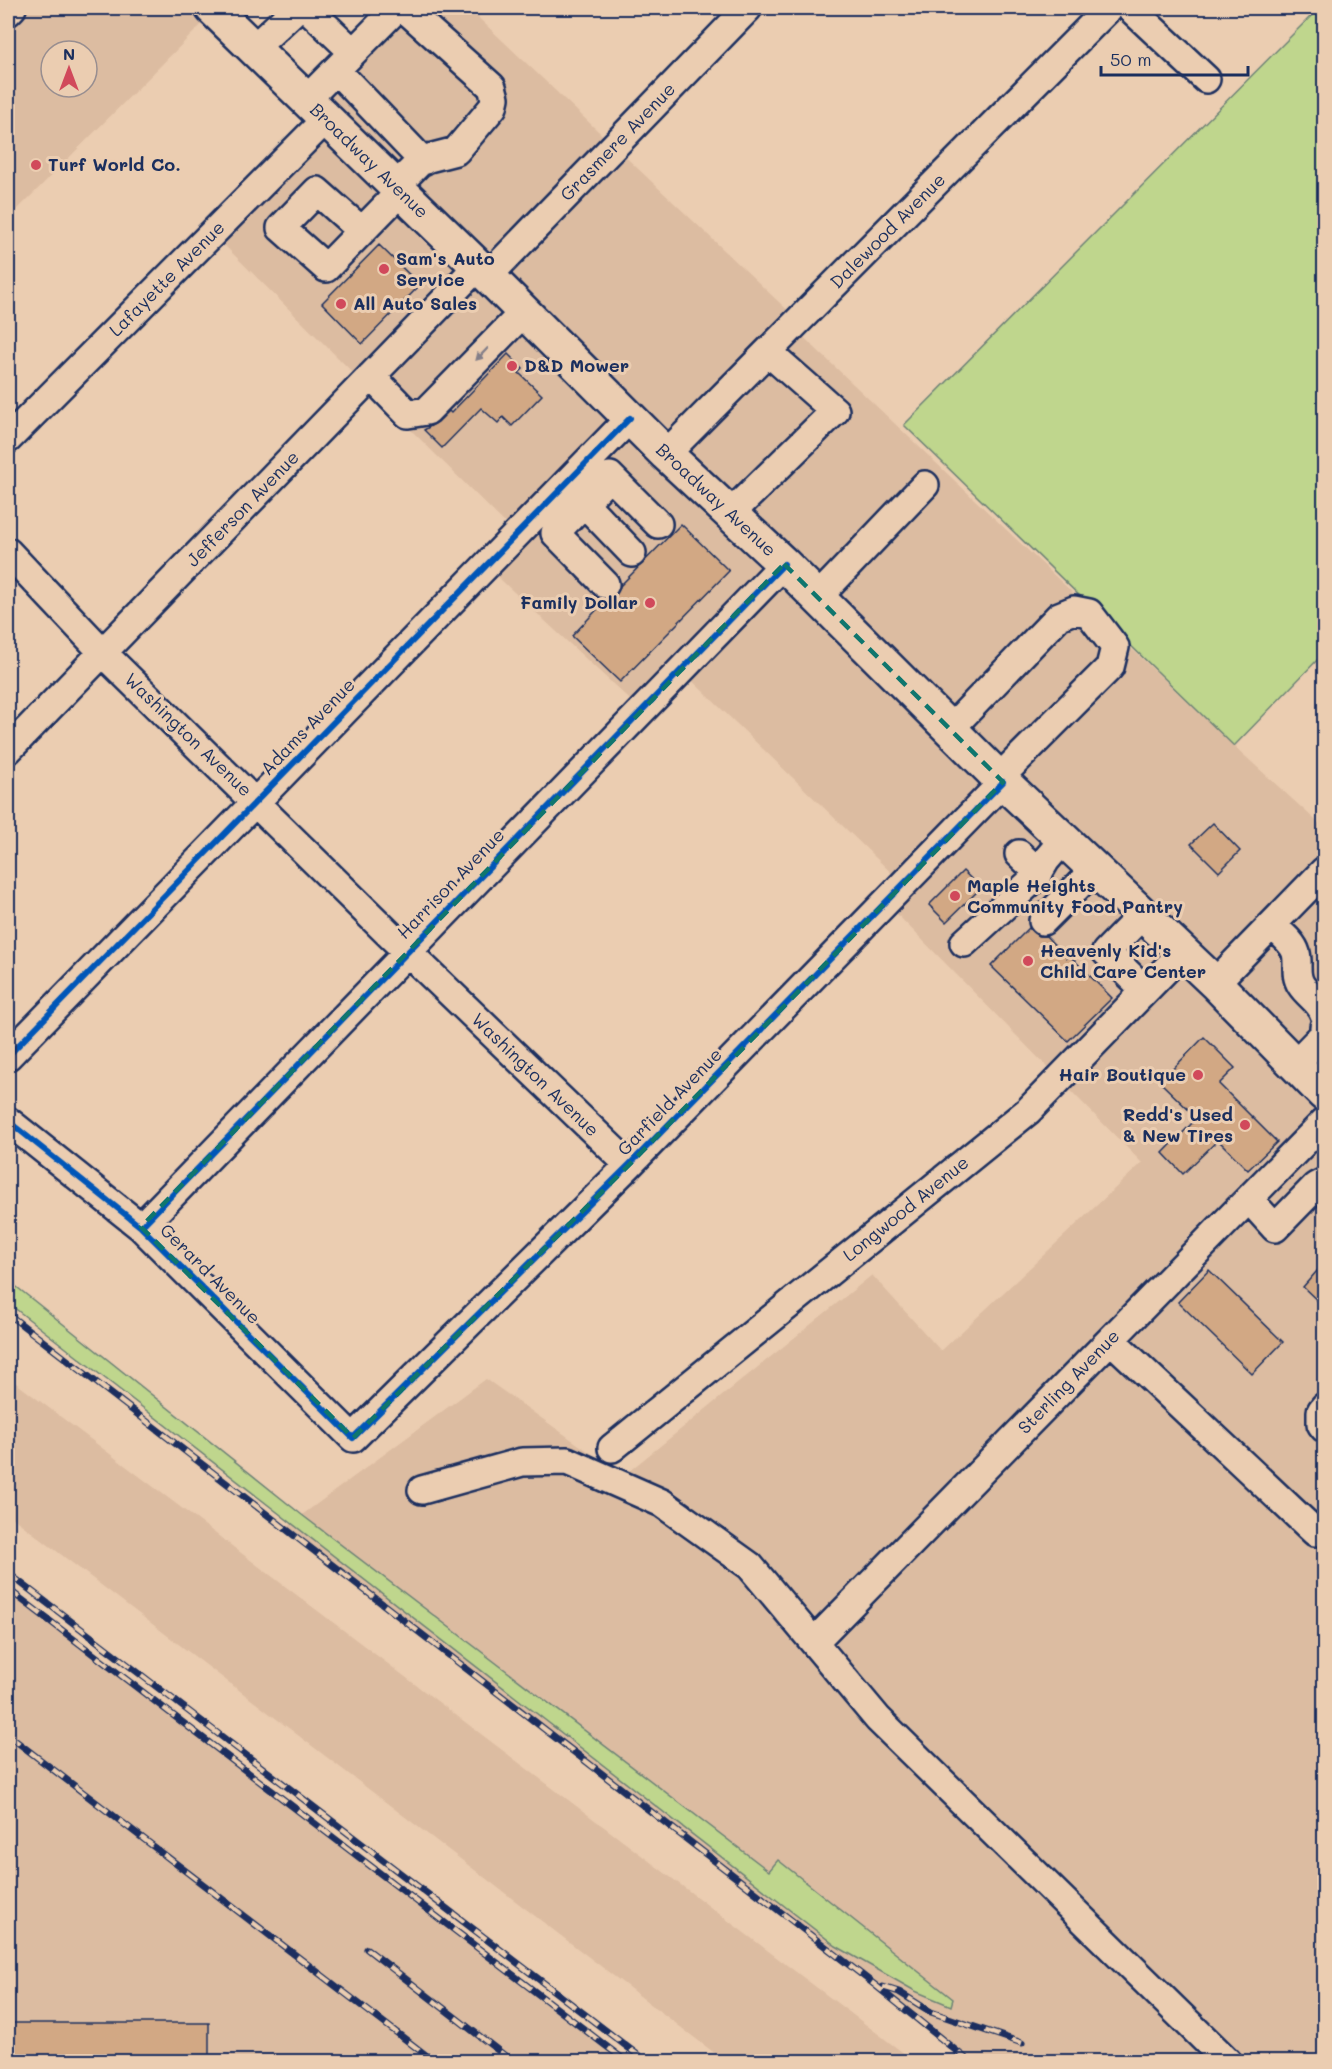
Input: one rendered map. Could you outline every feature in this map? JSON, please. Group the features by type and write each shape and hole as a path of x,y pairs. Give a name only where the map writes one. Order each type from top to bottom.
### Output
{"main road":[{"name":"Broadway Avenue","path":"212,8 666,454 818,597 1001,780 1215,983 1324,1094"}],"street":[{"path":"8,12 12,8"},
{"path":"254,48 297,8"},
{"path":"307,8 423,161"},
{"name":"Lafayette Avenue","path":"8,439 316,109 345,61 397,8"},
{"path":"362,231 423,161 456,151 493,107 495,98 492,87 404,8"},
{"name":"Grasmere Avenue","path":"482,271 748,8"},
{"name":"Dalewood Avenue","path":"666,454 1109,8"},
{"path":"1130,8 1206,79"},
{"name":"Jefferson Avenue","path":"8,750 371,376 482,271"},
{"path":"371,376 408,414 426,411 524,312"},
{"path":"730,514 835,411 768,352"},
{"name":"Adams Avenue","path":"8,1056 256,802 575,493 630,418"},
{"path":"605,584 555,533 575,493 610,476 658,524"},
{"path":"818,597 925,485"},
{"path":"575,493 632,553"},
{"name":"Washington Avenue","path":"8,552 103,653 629,1165"},
{"name":"Harrison Avenue","path":"141,1227 784,564"},
{"name":"Garfield Avenue","path":"353,1438 629,1165 1110,667 1114,647 1089,613 1074,610 1059,616 950,729"},
{"path":"964,943 1038,873 1064,839"},
{"path":"1019,854 1038,873"},
{"path":"1043,921 1095,869"},
{"path":"1215,983 1324,871"},
{"path":"1143,914 1106,952 1145,990"},
{"path":"1272,925 1296,951 1296,973 1301,986 1322,1006 1324,1014"},
{"name":"Longwood Avenue","path":"612,1448 1028,1111 1183,952"},
{"path":"1295,1064 1324,1034 1324,1027"},
{"name":"Gerard Avenue","path":"8,1121 141,1227 353,1438"},
{"name":"Sterling Avenue","path":"814,1642 1324,1122"},
{"path":"1249,1199 1275,1228 1316,1186 1324,1182"},
{"path":"1111,1340 1316,1532"},
{"path":"1324,1407 1321,1411 1321,1424 1324,1428"},
{"path":"422,1490 522,1462 567,1461 662,1503 750,1566 878,1719 1228,2061"}],"highlighted area":[{"path":"784,564 1003,782 629,1165 353,1438 141,1227"}],"shaded area":[{"path":"8,8 211,8 215,11 8,219"},
{"path":"397,8 468,8 799,321 793,327 1234,746 1324,828 1324,2061 970,2061 286,1529 486,1379 623,1476 872,1275 941,1351 1142,1163 886,903 903,884 681,670 641,710 486,566 516,534 212,233 325,119 306,100"},
{"path":"8,1377 914,2061 725,2061 8,1514"},
{"path":"8,1589 87,1649 627,2061 8,2061"}],"green space":[{"path":"1319,8 1324,8 1324,653 1234,746 904,425"},
{"path":"8,1280 302,1515 769,1871 778,1860 953,1999 951,2006 915,1991 836,1946 8,1303"}],"building":[{"path":"379,245 420,285 362,344 322,303"},
{"path":"508,354 523,369 519,373 542,395 512,426 503,417 498,423 481,408 442,448 424,430 438,422 449,411 451,413"},
{"name":"Family Dollar","path":"681,524 729,571 620,682 572,636 607,599 616,595 620,586"},
{"path":"1213,823 1240,851 1219,872 1191,844"},
{"name":"Maple Heights Community Food Pantry","path":"963,871 981,888 946,922 929,905"},
{"path":"1029,928 1038,936 1046,936 1067,958 1070,956 1112,998 1068,1041 991,966"},
{"path":"1204,1037 1235,1068 1219,1084 1277,1142 1248,1170 1218,1140 1183,1174 1163,1153 1197,1118 1160,1082"},
{"path":"1324,1263 1324,1307 1303,1287"},
{"path":"1209,1270 1283,1342 1252,1374 1178,1302"},
{"path":"8,2023 209,2023 209,2061 8,2061"}],"railway":[{"path":"8,1314 875,1985 970,2062"},
{"path":"8,1573 647,2062"},
{"path":"8,1589 627,2062"},
{"path":"8,1735 435,2062"},
{"path":"367,1949 513,2062"},
{"path":"883,1987 899,1992 931,2012 1022,2043"}],"cycle path":[{"path":"8,1056 630,418"},
{"path":"141,1227 784,564"},
{"path":"8,1121 141,1227 353,1438 629,1165 1003,782"}],"place":[{"name":"Turf World Co.","path":"36,165"},
{"name":"Sam's Auto Service","path":"384,269"},
{"name":"All Auto Sales","path":"341,304"},
{"name":"D&D Mower","path":"512,366"},
{"name":"Family Dollar","path":"650,603"},
{"name":"Maple Heights Community Food Pantry","path":"955,896"},
{"name":"Heavenly Kid's Child Care Center","path":"1028,961"},
{"name":"Hair Boutique","path":"1198,1075"},
{"name":"Redd's Used & New Tires","path":"1245,1125"}]}
